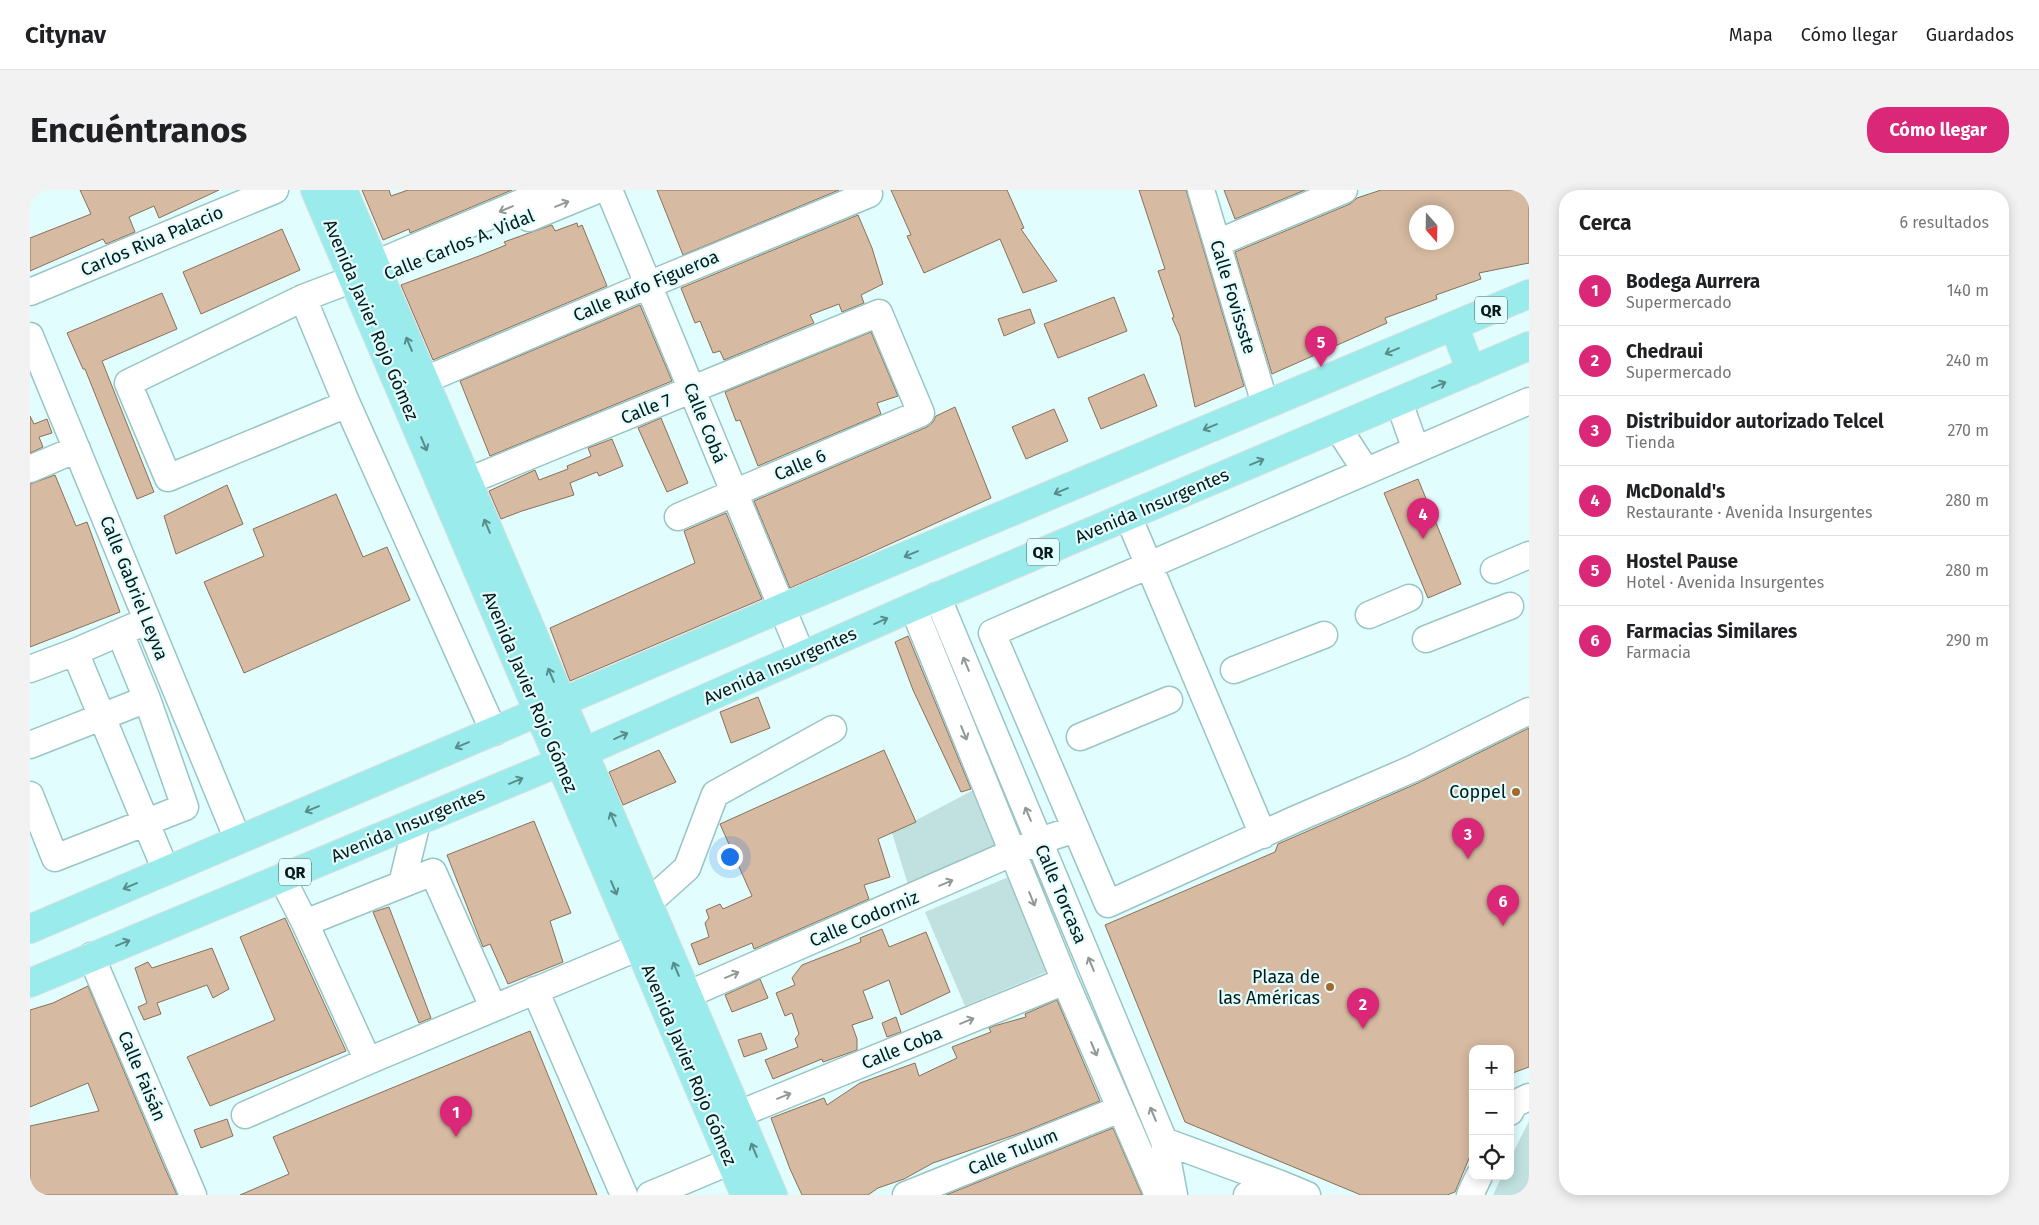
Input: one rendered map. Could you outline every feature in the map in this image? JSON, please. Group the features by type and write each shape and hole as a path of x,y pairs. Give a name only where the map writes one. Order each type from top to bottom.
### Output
{"main road":[{"name":"Avenida Javier Rojo Gómez","path":"315,190 353,279 572,757 639,946 745,1195"},
{"name":"Avenida Javier Rojo Gómez","path":"344,190 468,481 551,708"},
{"name":"QR","path":"30,929 782,608 1529,294"},
{"path":"1454,326 1471,371"},
{"name":"Avenida Insurgentes","path":"30,983 572,757 925,602 1529,346"},
{"name":"Avenida Javier Rojo Gómez","path":"572,757 648,903 773,1195"}],"street":[{"name":"Carlos Riva Palacio","path":"30,292 275,190"},
{"name":"Calle Carlos A. Vidal","path":"378,271 550,190"},
{"name":"Calle Carlos A. Vidal","path":"346,404 168,478 128,383 303,298 597,190"},
{"name":"Calle Cobá","path":"609,190 802,656"},
{"name":"Calle Fovissste","path":"1201,190 1265,404"},
{"path":"1217,244 1344,190"},
{"name":"Calle Rufo Figueroa","path":"425,380 869,194"},
{"path":"303,298 346,404 494,732"},
{"name":"Calle 7","path":"468,481 879,313 922,412"},
{"name":"Calle Gabriel Leyva","path":"30,336 238,840"},
{"path":"1529,401 992,633 1108,904 1412,769 1529,711"},
{"path":"1399,402 1416,450"},
{"name":"Calle 6","path":"678,517 922,412"},
{"path":"1338,428 1366,471"},
{"path":"30,469 77,450"},
{"path":"1128,516 1262,835"},
{"path":"1494,570 1529,555"},
{"path":"1370,615 1409,598"},
{"name":"Calle Torcasa","path":"925,602 1010,770 1164,1141 1174,1195"},
{"name":"Calle Torcasa","path":"925,602 983,780 1065,981 1158,1195"},
{"path":"1426,639 1510,606"},
{"path":"30,669 147,621"},
{"path":"30,795 55,858 186,807 147,699 120,633"},
{"path":"1234,670 1324,635"},
{"path":"75,652 166,871"},
{"path":"30,745 147,699"},
{"path":"1080,737 1169,700"},
{"path":"648,903 687,868 715,794 833,729"},
{"path":"983,780 1044,756"},
{"path":"402,884 417,822"},
{"name":"Calle Codorniz","path":"688,994 1014,854 1039,841 1076,830"},
{"path":"305,923 433,872 493,1007"},
{"path":"282,878 305,923 368,1061"},
{"path":"245,1115 639,946"},
{"name":"Calle Faisán","path":"91,956 193,1195"},
{"name":"Calle Coba","path":"739,1114 1065,981"},
{"path":"535,990 624,1195"},
{"path":"1514,1104 1529,1098"},
{"name":"Calle Tulum","path":"906,1195 1120,1109"},
{"path":"1164,1141 1307,1195"},
{"path":"661,1193 731,1161"},
{"path":"1470,1195 1477,1180"},
{"path":"1247,1195 1278,1183"}],"shaded area":[{"path":"979,787 1004,851 910,891 892,833"},
{"path":"1011,876 1051,970 965,1006 925,912"},
{"path":"1529,1121 1529,1195 1493,1195 1500,1180 1514,1180 1514,1151"}],"building":[{"path":"80,190 219,190 159,218 154,206 129,217 135,232 106,244 103,239 30,271 30,238 91,214"},
{"path":"362,190 389,190 391,196 408,190 512,190 410,233 409,229 383,240"},
{"path":"657,190 839,190 683,255"},
{"path":"891,190 1007,190 1024,228 1021,229 1057,281 1023,293 1000,239 924,273 907,236 911,235"},
{"path":"1139,190 1186,190 1244,386 1195,407 1180,336 1172,318 1174,317 1158,271 1165,269"},
{"path":"1224,190 1305,190 1235,219"},
{"path":"1381,190 1529,190 1529,263 1479,273 1481,279 1436,295 1437,299 1385,318 1387,323 1272,374 1235,252 1350,204 1357,198"},
{"path":"858,215 872,248 883,284 861,295 864,303 842,312 839,304 810,315 814,323 724,360 720,351 713,353 700,321 695,323 681,288"},
{"path":"577,223 578,227 582,225 607,286 433,360 401,285 479,256 506,245 504,242 529,233 552,225 555,231"},
{"path":"282,229 300,270 201,314 183,272"},
{"path":"162,293 177,329 102,361 154,492 137,499 85,369 83,369 67,333"},
{"path":"1114,297 1127,331 1058,358 1044,324"},
{"path":"640,305 672,381 490,456 460,381"},
{"path":"1030,309 1035,323 1004,336 998,319"},
{"path":"871,332 898,396 877,403 881,414 758,466 740,420 736,421 725,392"},
{"path":"1144,374 1157,406 1101,429 1088,398"},
{"path":"955,407 991,498 790,588 754,501 927,427 936,416"},
{"path":"1054,409 1068,441 1026,459 1012,427"},
{"path":"30,416 34,424 47,419 52,433 39,437 43,447 30,453"},
{"path":"661,418 688,483 667,492 638,428"},
{"path":"612,439 623,466 599,476 597,472 570,483 574,495 501,519 489,491 535,470 539,480 568,469 567,466 591,456 588,448"},
{"path":"55,475 76,526 87,522 120,612 30,647 30,484"},
{"path":"1418,479 1461,584 1428,598 1384,493"},
{"path":"227,485 243,524 176,554 164,516"},
{"path":"336,494 363,557 387,547 410,600 244,673 204,582 264,556 253,529"},
{"path":"726,513 762,599 570,681 550,628 695,563 684,531"},
{"path":"908,636 971,789 961,792 913,690 895,642"},
{"path":"758,697 770,728 731,743 720,712"},
{"name":"Plaza de las Américas","path":"1529,728 1529,1067 1514,1073 1514,1045 1469,1045 1469,1159 1455,1192 1447,1195 1361,1195 1185,1122 1105,925 1275,852 1278,844 1418,783"},
{"path":"659,750 676,782 623,805 609,772"},
{"path":"884,750 916,822 878,839 890,877 864,885 869,899 754,949 752,943 699,965 691,944 709,937 705,923 709,918 706,910 720,904 723,909 752,896 720,824"},
{"path":"534,821 571,913 550,921 563,962 508,984 490,944 483,947 447,855"},
{"path":"389,907 431,1018 419,1023 373,912"},
{"path":"285,918 346,1051 210,1106 187,1057 275,1020 240,937"},
{"path":"882,929 889,947 926,932 950,992 901,1015 889,980 863,991 873,1018 852,1025 857,1039 857,1050 823,1062 822,1059 773,1079 765,1060 798,1047 795,1039 799,1034 792,1013 785,1016 776,993 795,985 792,978 802,965 861,942 860,938"},
{"path":"212,948 229,989 213,998 207,985 157,1003 161,1014 144,1020 138,1007 147,1003 135,968 148,962 152,968"},
{"path":"760,979 768,998 732,1012 725,995"},
{"path":"88,986 177,1195 30,1195 30,1126 99,1111 88,1083 30,1107 30,1010 53,1003"},
{"path":"1057,1000 1100,1101 1023,1132 933,1163 904,1179 878,1188 868,1195 802,1195 771,1118 824,1098 827,1105 860,1083 915,1063 919,1076 957,1058 952,1047 991,1032 989,1028 1026,1017 1025,1014"},
{"path":"896,1017 901,1032 887,1037 882,1023"},
{"path":"530,1031 597,1195 240,1195 289,1174 273,1137"},
{"path":"761,1033 767,1049 744,1057 738,1040"},
{"path":"227,1119 233,1136 201,1148 194,1130"},
{"path":"1113,1128 1142,1195 946,1195"}],"place":[{"name":"Hostel Pause","path":"1321,367"},
{"name":"McDonald's","path":"1423,539"},
{"name":"Coppel","path":"1516,792"},
{"name":"Distribuidor autorizado Telcel","path":"1468,859"},
{"name":"Farmacias Similares","path":"1503,926"},
{"name":"Plaza de las Américas","path":"1330,987"},
{"name":"Chedraui","path":"1363,1029"},
{"name":"Bodega Aurrera","path":"456,1137"}]}
